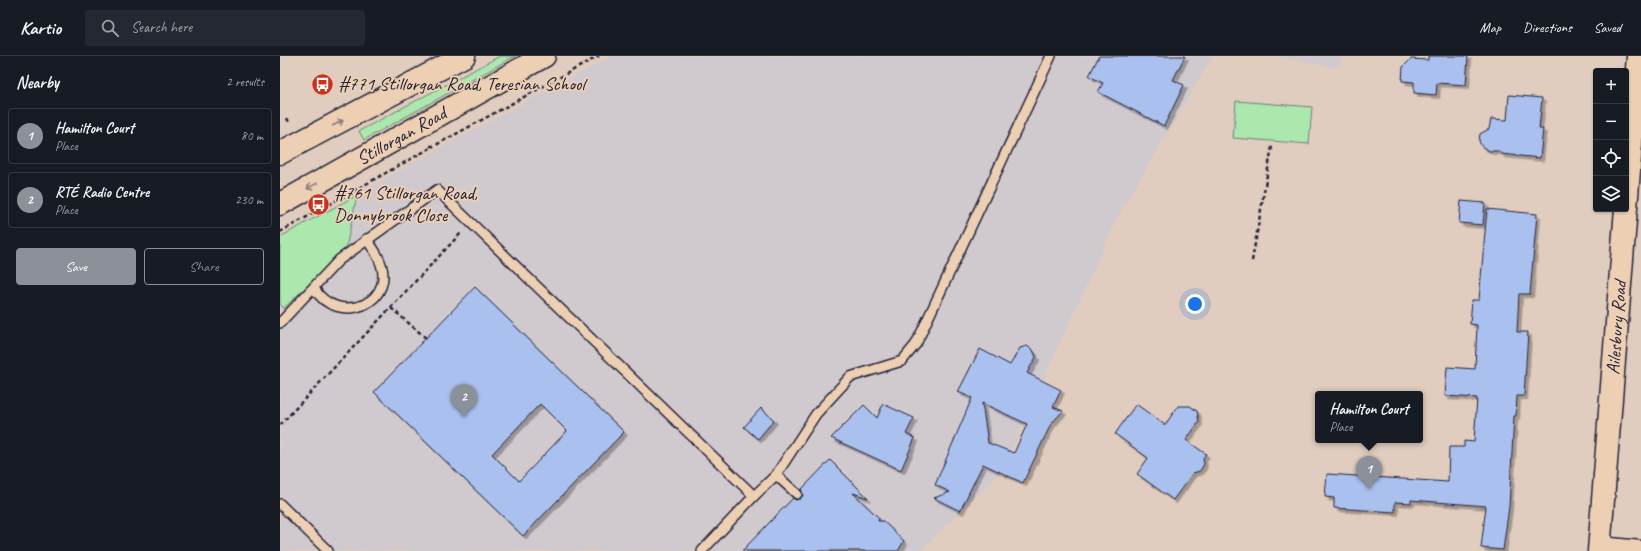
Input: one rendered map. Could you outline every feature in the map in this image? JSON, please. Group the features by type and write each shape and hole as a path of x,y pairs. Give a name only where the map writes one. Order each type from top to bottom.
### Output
{"main road":[{"path":"280,153 464,56"},
{"name":"Stillorgan Road","path":"280,204 544,56"},
{"name":"Ailesbury Road","path":"1600,548 1638,56"}],"street":[{"path":"1600,548 1641,550"}],"lane":[{"path":"702,551 776,475 816,414 850,377 902,361 916,344 1051,56"},
{"path":"280,323 339,260 366,239 437,190 754,496"},
{"path":"314,288 318,295 335,305 354,309 369,303 378,296 383,276 378,255 366,239"},
{"path":"776,475 797,494"},
{"path":"280,504 328,551"}],"path":[{"path":"286,118 290,125"},
{"path":"280,232 434,146"},
{"path":"1252,261 1272,146"},
{"path":"280,426 471,223"},
{"path":"391,308 426,338"}],"shaded area":[{"path":"612,56 1213,56 1119,214 1001,472 920,551 280,551 280,237 460,137"},
{"path":"1276,56 1342,56 1338,68"}],"green space":[{"path":"500,56 515,56 364,140 359,131"},
{"path":"1236,101 1312,107 1309,144 1233,138"},
{"path":"357,195 345,253 331,263 284,308 280,304 280,237"}],"building":[{"path":"1099,56 1185,56 1173,80 1184,85 1164,126 1098,92 1103,83 1089,76"},
{"path":"1428,56 1468,56 1466,85 1437,83 1436,95 1414,93 1414,82 1402,81 1403,67 1411,59 1428,60"},
{"path":"1509,95 1542,98 1539,129 1543,129 1540,158 1501,154 1499,151 1490,151 1482,147 1479,141 1480,134 1489,129 1491,119 1507,120"},
{"path":"1461,201 1485,203 1483,225 1459,223"},
{"path":"1487,209 1537,214 1530,294 1519,294 1517,332 1528,332 1524,396 1517,396 1516,416 1514,416 1509,507 1503,550 1481,548 1486,506 1411,500 1411,503 1395,502 1395,512 1334,508 1334,498 1325,497 1327,474 1448,482 1449,447 1464,447 1464,441 1474,442 1477,398 1445,396 1447,367 1475,369 1477,325 1470,324 1472,300 1479,300"},
{"path":"475,287 624,432 523,536 374,392","holes":["540,404 567,431 519,481 492,454"]},
{"path":"1027,346 1033,350 1036,357 1027,373 1061,390 1053,407 1063,411 1051,424 1023,483 983,464 960,511 934,498 950,492 935,485 972,398 958,392 980,349 1010,365 1020,348","holes":["982,403 1027,424 1014,453 988,443"]},
{"path":"883,404 914,418 906,434 915,438 901,470 831,438 864,405 877,418"},
{"path":"1136,404 1165,425 1178,406 1190,406 1197,411 1199,422 1186,440 1206,454 1203,458 1204,464 1200,471 1193,473 1173,500 1137,474 1148,458 1115,434"},
{"path":"761,408 774,420 758,439 744,427"},
{"path":"830,460 868,498 853,493 879,518 878,521 883,521 904,541 898,551 742,551 793,498 796,500 801,498 803,495 801,490"}],"place":[{"name":"#771 Stillorgan Road, Teresian School","path":"323,84"},
{"name":"#761 Stillorgan Road, Donnybrook Close","path":"318,204"},
{"name":"RTÉ Radio Centre","path":"464,417"},
{"name":"Hamilton Court","path":"1369,489"}]}
